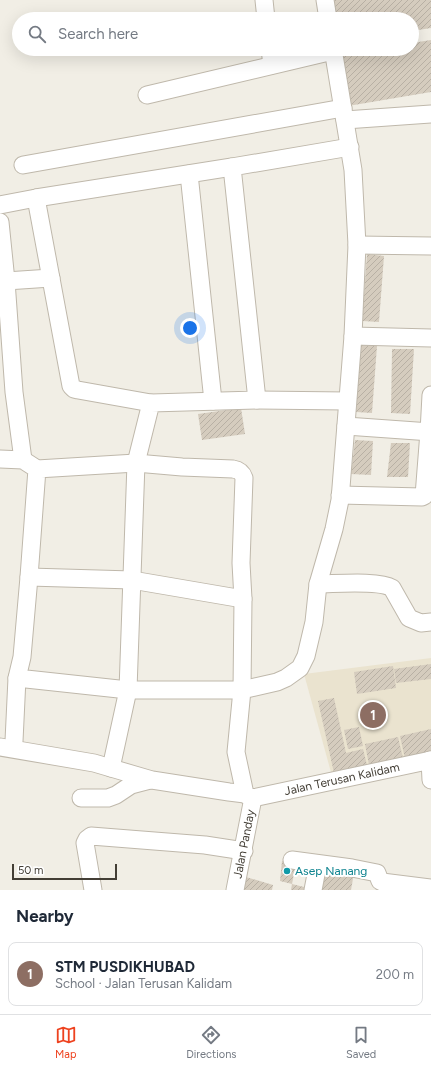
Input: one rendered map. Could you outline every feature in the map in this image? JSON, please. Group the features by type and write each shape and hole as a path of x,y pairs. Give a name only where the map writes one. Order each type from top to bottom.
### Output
{"street":[{"path":"264,0 265,12"},
{"path":"325,0 327,12"},
{"path":"17,678 128,690 242,690 277,682 290,676 300,668 306,656 314,622 318,584 334,529 340,495 353,336 357,245 353,170 334,56"},
{"path":"147,95 271,57"},
{"path":"23,165 344,114 431,114"},
{"path":"0,205 350,147"},
{"path":"232,167 257,400"},
{"path":"188,174 213,401"},
{"path":"36,198 71,386 74,389 151,403 257,400 348,401"},
{"path":"0,222 14,392 30,464 30,577 22,657 17,678 7,744 94,763 152,780"},
{"path":"357,245 431,246"},
{"path":"6,281 51,278"},
{"path":"353,336 431,338"},
{"path":"340,495 422,497 424,495 430,432 431,395"},
{"path":"111,768 128,690 136,463 151,403"},
{"path":"346,426 430,432"},
{"path":"0,459 30,464 136,463 233,469 242,473 244,478 241,563 242,690 236,752 249,796"},
{"path":"30,577 132,580 242,599"},
{"path":"318,584 389,586 392,588 409,618 421,623 431,622"},
{"path":"431,760 431,780"},
{"name":"Jalan Terusan Kalidam","path":"152,780 249,796 431,760"},
{"path":"81,798 108,798 116,795 131,785 152,780"},
{"name":"Jalan Panday","path":"236,890 244,851 249,796"},
{"path":"92,890 86,842 87,839 92,836 205,845 244,851"},
{"path":"292,860 377,873 380,881 382,882 431,888"},
{"path":"313,890 318,864"}],"shaded area":[{"path":"431,658 431,755 332,776 304,674"}],"building":[{"path":"326,0 431,0 431,28 419,30 419,12 328,12"},
{"path":"431,40 431,92 348,106 340,56 419,56 419,42"},
{"path":"367,254 384,256 379,322 362,321"},
{"path":"360,345 377,346 372,413 356,412"},
{"path":"392,349 414,349 410,414 391,413"},
{"path":"241,408 245,434 202,440 198,414"},
{"path":"355,440 373,441 371,475 351,474"},
{"path":"391,443 410,443 408,477 387,477"},
{"path":"431,664 431,679 396,683 394,669"},
{"path":"393,666 396,688 357,694 354,672"},
{"path":"334,698 346,753 363,749 367,765 334,773 318,701"},
{"path":"359,727 363,746 348,749 344,730"},
{"path":"431,729 431,753 405,759 400,736"},
{"path":"398,737 403,758 369,765 365,744"},
{"name":"Asep Nanang","path":"282,861 296,864 292,884 280,881"},
{"path":"319,868 354,873 351,890 315,890"},
{"path":"246,877 273,885 272,890 244,890"},
{"path":"292,884 308,888 308,890 291,890"}],"place":[{"name":"STM PUSDIKHUBAD","path":"373,715"},
{"name":"Asep Nanang","path":"287,871"}]}
